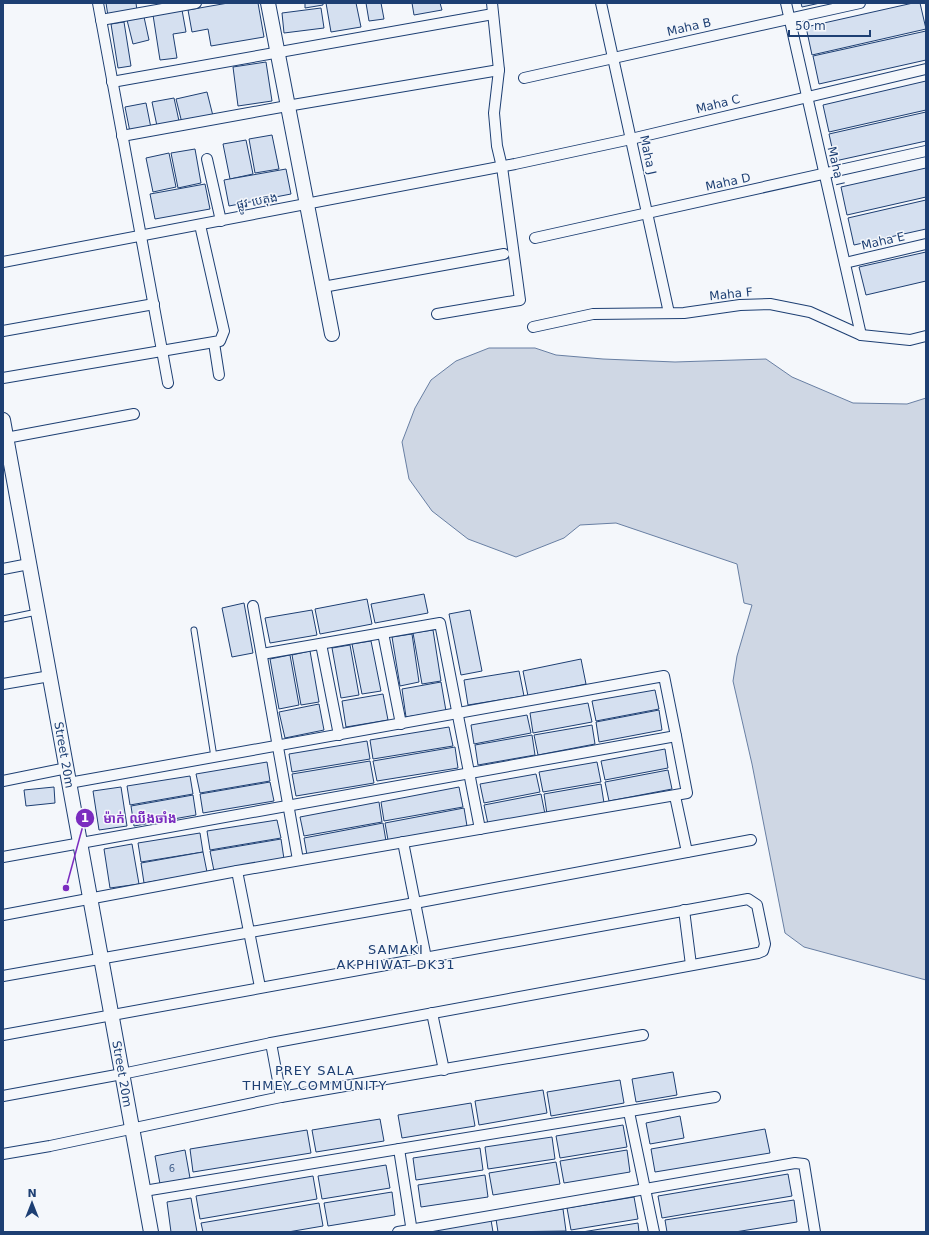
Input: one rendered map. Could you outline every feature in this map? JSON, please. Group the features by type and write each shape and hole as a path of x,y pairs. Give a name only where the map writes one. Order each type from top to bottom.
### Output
{"street":[{"path":"98,3 168,383"},
{"path":"101,20 196,3"},
{"path":"268,3 332,334"},
{"path":"437,314 520,300 502,167 497,146 494,112 499,70 492,3"},
{"name":"Maha J","path":"601,3 669,313"},
{"name":"Maha I","path":"786,3 861,335"},
{"name":"Maha B","path":"524,78 860,3"},
{"path":"112,82 493,14"},
{"name":"Maha C","path":"515,164 631,139 807,96 926,69"},
{"path":"122,136 499,70"},
{"name":"Maha D","path":"535,238 926,151"},
{"path":"207,159 221,221"},
{"name":"ផ្លូវ បេតុង","path":"3,262 515,164"},
{"path":"3,378 220,341 224,331 200,225"},
{"name":"Maha E","path":"845,263 926,244"},
{"path":"323,287 504,254"},
{"path":"3,331 154,304"},
{"name":"Maha F","path":"533,327 594,314 684,313 740,305 770,304 810,312 861,335 910,340 926,336"},
{"path":"214,343 218,375"},
{"path":"4,431 134,414"},
{"name":"Street 20m","path":"4,431 144,1191 149,1232"},
{"path":"3,569 29,564"},
{"path":"253,606 298,860"},
{"path":"262,654 440,623 480,829"},
{"path":"383,633 401,724"},
{"path":"321,644 339,735"},
{"path":"3,684 50,676"},
{"path":"3,915 298,860 687,794 664,676 69,783"},
{"path":"3,857 676,736"},
{"path":"3,781 66,768"},
{"path":"675,796 687,852"},
{"path":"3,976 249,931 415,903 752,840"},
{"path":"403,842 426,958"},
{"path":"237,871 260,987"},
{"path":"3,1035 684,910 748,900 757,905 765,944 763,951 758,953 271,1043 122,1074 3,1096"},
{"path":"684,910 691,966"},
{"path":"432,1014 444,1070"},
{"path":"3,1154 132,1129 281,1097 643,1035"},
{"path":"271,1043 281,1097"},
{"path":"144,1191 715,1097"},
{"path":"629,1112 654,1232"},
{"path":"399,1149 412,1231"},
{"path":"398,1232 412,1231 795,1163 804,1164 816,1232"}],"lane":[{"path":"3,619 38,612"},
{"path":"194,630 214,757"}],"shaded area":[{"path":"489,348 535,348 556,355 603,359 675,362 766,359 792,377 853,403 907,404 926,398 926,980 804,947 785,933 752,764 733,681 737,656 752,605 744,603 737,564 616,523 580,525 564,538 516,557 468,539 432,511 409,479 402,442 415,408 431,380 456,361"}],"building":[{"path":"106,3 136,3 137,11 108,16"},
{"path":"228,3 258,3 264,37 211,46 208,29 192,32 188,10"},
{"path":"305,3 323,3 323,5 305,8"},
{"path":"326,3 356,3 361,27 331,32"},
{"path":"366,3 381,3 384,19 369,21"},
{"path":"412,3 440,3 442,10 414,15"},
{"path":"801,3 820,3 802,7"},
{"path":"913,3 920,3 926,29 812,55 806,27"},
{"path":"321,8 324,28 284,33 282,13"},
{"path":"182,10 186,32 173,34 177,58 160,60 153,15"},
{"path":"144,17 149,40 133,44 127,20"},
{"path":"124,22 131,66 118,68 111,24"},
{"path":"926,31 926,60 819,84 813,56"},
{"path":"266,62 272,101 238,106 233,67"},
{"path":"926,81 926,110 829,132 823,105"},
{"path":"207,92 213,116 182,123 176,99"},
{"path":"174,98 179,121 157,126 152,102"},
{"path":"146,103 151,128 130,132 125,107"},
{"path":"926,112 926,141 835,161 829,134"},
{"path":"272,135 279,169 255,173 249,139"},
{"path":"246,140 253,174 230,179 223,144"},
{"path":"195,149 201,183 178,188 171,153"},
{"path":"169,153 176,187 153,192 146,158"},
{"path":"926,168 926,197 847,215 841,187"},
{"path":"286,169 291,194 229,206 224,180"},
{"path":"205,184 210,209 155,219 150,194"},
{"path":"926,200 926,229 854,245 848,218"},
{"path":"926,252 926,281 866,295 859,267"},
{"path":"424,594 428,613 375,623 371,604"},
{"path":"367,599 372,624 320,634 315,609"},
{"path":"244,603 253,653 232,657 222,608"},
{"path":"312,610 317,635 270,643 265,618"},
{"path":"470,610 482,671 461,675 449,614"},
{"path":"433,630 441,681 422,684 413,633"},
{"path":"412,634 419,682 400,686 392,637"},
{"path":"371,641 381,691 362,694 352,644"},
{"path":"350,645 359,695 341,698 332,648"},
{"path":"310,651 319,702 301,705 292,655"},
{"path":"290,655 299,705 279,709 270,659"},
{"path":"581,659 586,684 528,696 523,671"},
{"path":"519,671 524,696 468,705 464,680"},
{"path":"441,682 446,711 406,717 402,689"},
{"path":"655,690 659,709 596,721 592,701"},
{"path":"383,694 388,720 346,727 342,701"},
{"path":"588,703 592,722 533,733 530,713"},
{"path":"319,704 324,730 285,738 279,712"},
{"path":"659,710 662,730 599,742 596,722"},
{"path":"527,715 531,733 474,744 471,725"},
{"path":"592,725 595,744 538,755 534,735"},
{"path":"449,727 453,746 373,759 370,740"},
{"path":"532,735 535,755 478,765 475,745"},
{"path":"367,741 370,759 292,772 289,754"},
{"path":"455,747 458,768 377,781 373,761"},
{"path":"665,749 668,768 605,780 601,761"},
{"path":"370,761 374,783 296,796 292,774"},
{"path":"267,762 270,781 200,793 196,774"},
{"path":"597,762 601,782 543,792 539,772"},
{"path":"668,770 672,789 609,801 605,782"},
{"path":"536,774 540,792 484,803 480,784"},
{"path":"190,776 193,794 130,805 127,786"},
{"path":"270,782 274,801 203,813 200,794"},
{"path":"601,784 604,803 547,814 544,794"},
{"path":"54,787 55,803 26,806 24,790"},
{"path":"121,787 127,826 99,830 93,791"},
{"path":"459,787 463,807 384,821 381,802"},
{"path":"541,794 545,814 488,824 484,805"},
{"path":"193,795 196,815 134,826 131,806"},
{"path":"379,802 382,822 304,836 300,817"},
{"path":"464,808 467,826 388,840 385,823"},
{"path":"277,820 281,838 210,850 207,831"},
{"path":"383,823 386,841 307,855 304,838"},
{"path":"200,833 203,852 141,862 138,843"},
{"path":"281,839 284,859 214,871 210,851"},
{"path":"132,844 139,884 110,888 104,849"},
{"path":"203,852 207,872 144,883 141,863"},
{"path":"673,1072 677,1095 636,1102 632,1079"},
{"path":"620,1080 624,1103 551,1116 547,1092"},
{"path":"543,1090 547,1113 479,1125 475,1101"},
{"path":"471,1103 475,1126 402,1138 398,1115"},
{"path":"680,1116 684,1138 650,1144 646,1123"},
{"path":"380,1119 384,1141 316,1152 312,1130"},
{"path":"623,1125 627,1147 560,1158 556,1136"},
{"path":"765,1129 770,1153 655,1172 651,1149"},
{"path":"307,1130 311,1153 193,1172 190,1149"},
{"path":"552,1137 555,1159 488,1169 485,1147"},
{"path":"480,1148 483,1170 416,1180 413,1158"},
{"path":"185,1150 190,1178 160,1184 155,1156"},
{"path":"627,1150 630,1172 564,1183 560,1161"},
{"path":"556,1162 560,1184 493,1195 489,1173"},
{"path":"386,1165 390,1188 322,1199 318,1176"},
{"path":"788,1174 792,1196 662,1218 658,1196"},
{"path":"485,1175 488,1197 421,1207 418,1185"},
{"path":"313,1176 317,1199 200,1219 196,1196"},
{"path":"392,1192 395,1215 328,1226 324,1203"},
{"path":"634,1197 638,1219 571,1230 567,1208"},
{"path":"191,1198 197,1232 171,1232 167,1202"},
{"path":"794,1200 797,1222 735,1232 667,1232 665,1220"},
{"path":"319,1203 323,1226 288,1232 203,1232 201,1223"},
{"path":"563,1209 566,1231 498,1232 496,1219"},
{"path":"491,1220 493,1232 424,1232"},
{"path":"638,1223 639,1232 582,1232"}],"place":[{"name":"ម៉ាក់ ឈីងចាំង","path":"66,888"}],"district":[{"name":"SAMAKI AKPHIWAT DK31","path":"396,956"},
{"name":"PREY SALA THMEY COMMUNITY","path":"315,1078"}]}
